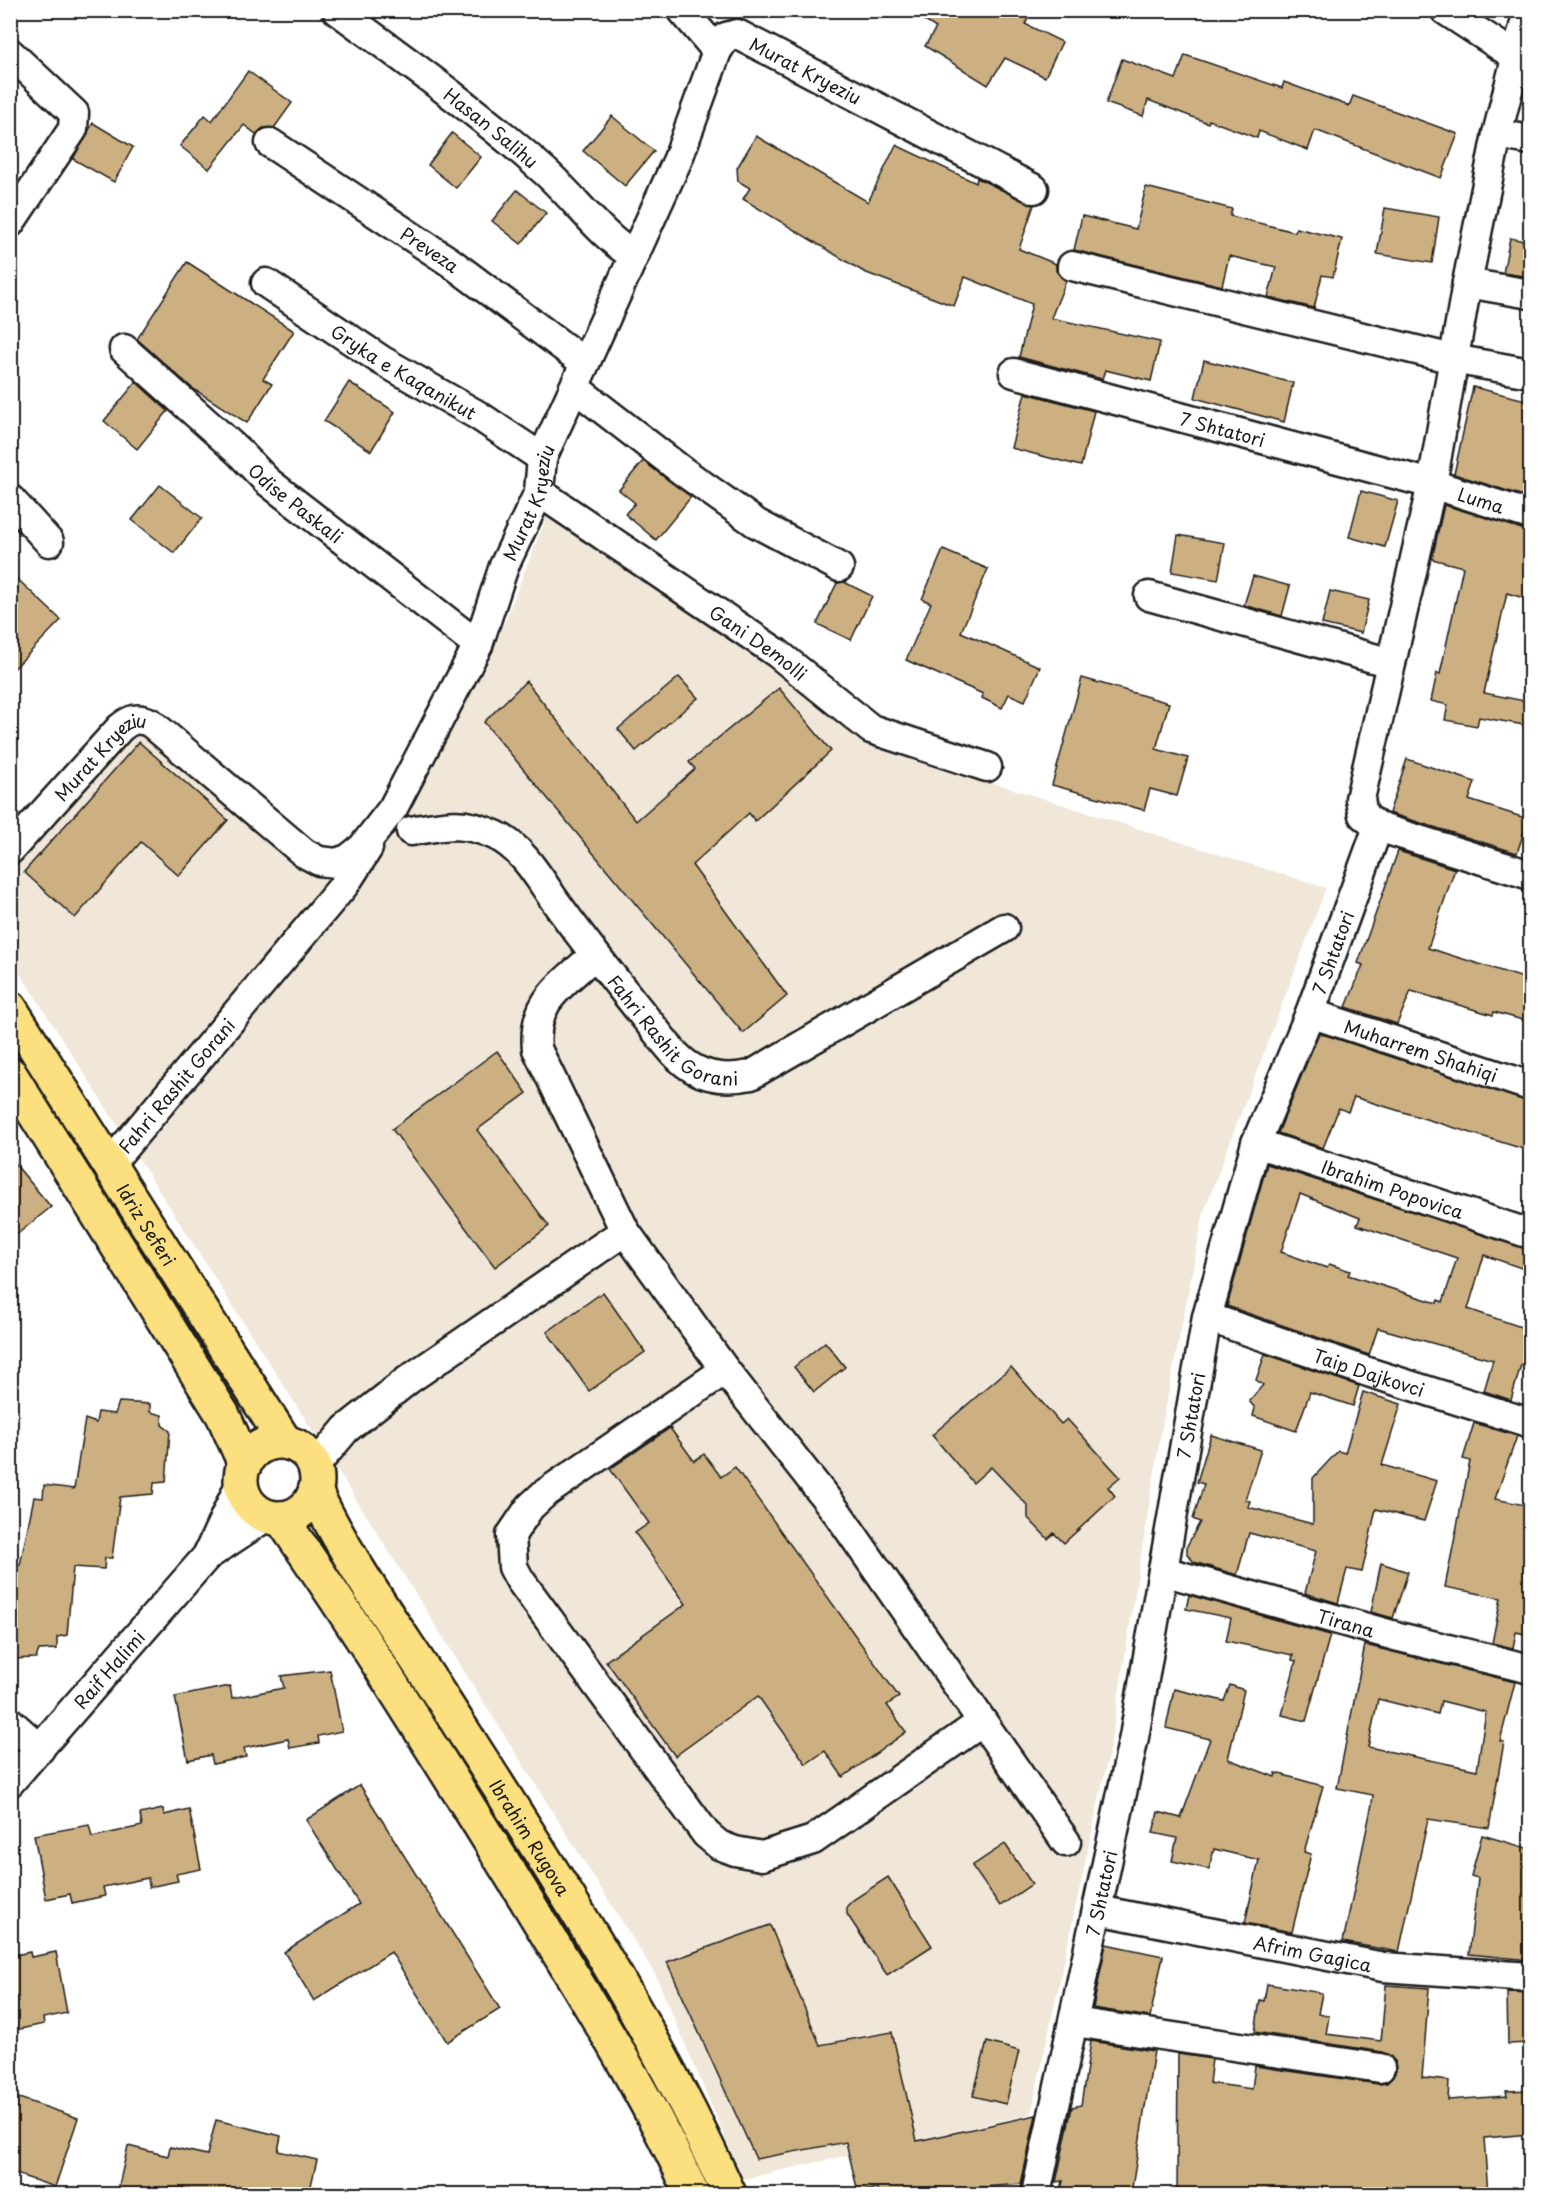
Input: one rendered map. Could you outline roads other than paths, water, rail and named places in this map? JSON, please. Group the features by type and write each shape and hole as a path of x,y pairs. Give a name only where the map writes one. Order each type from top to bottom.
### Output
{"main road":[{"name":"Idriz Seferi","path":"10,1008 109,1165 303,1461"},
{"name":"Idriz Seferi","path":"11,1076 223,1415 243,1473"},
{"path":"243,1473 260,1448 303,1461 311,1502 303,1510 274,1517"},
{"name":"Ibrahim Rugova","path":"303,1461 351,1559 443,1699 636,2008 695,2120 729,2194"},
{"name":"Ibrahim Rugova","path":"243,1473 246,1500 258,1511 274,1517 414,1717 600,2021 665,2135 692,2194"}],"street":[{"name":"Hasan Salihu","path":"337,10 431,80 543,169 614,244 634,256"},
{"path":"682,10 717,51"},
{"path":"1444,10 1515,56"},
{"path":"1526,16 1497,134 1467,283 1432,484 1359,799 1363,814 1378,827 1530,875"},
{"name":"Murat Kryeziu","path":"10,850 120,728 132,719 141,719 151,723 304,853 319,861 336,863 348,859 363,848 393,808 478,645 504,566 538,492 542,458 678,159 717,51 726,37 738,34 1034,189"},
{"path":"10,53 74,113 73,129 10,223"},
{"path":"1497,134 1530,140"},
{"name":"Preveza","path":"270,143 450,262 756,523 839,567"},
{"path":"1072,266 1453,359 1530,373"},
{"name":"Gryka e Kaqanikut","path":"266,283 381,360 479,416 542,458"},
{"path":"1467,283 1530,294"},
{"name":"Odise Paskali","path":"124,349 240,453 267,481 478,645"},
{"name":"7 Shtatori","path":"1014,373 1432,484"},
{"name":"Luma","path":"1432,484 1530,515"},
{"name":"Gani Demolli","path":"538,492 777,653 871,729 987,767"},
{"path":"10,499 49,542"},
{"path":"1149,596 1391,663"},
{"name":"Fahri Rashit Gorani","path":"109,1165 345,884 393,808"},
{"name":"Fahri Rashit Gorani","path":"411,831 454,823 476,827 498,836 525,858 594,956 677,1057 695,1069 715,1077 734,1079 751,1075 1004,928"},
{"name":"7 Shtatori","path":"1036,2194 1134,1737 1207,1317 1257,1143 1310,1013 1378,827"},
{"path":"594,956 543,1004 535,1028 537,1049 626,1231 725,1370 839,1515 1066,1842"},
{"name":"Muharrem Shahiqi","path":"1310,1013 1530,1086"},
{"name":"Ibrahim Popovica","path":"1257,1143 1530,1234"},
{"path":"303,1461 448,1350 626,1231"},
{"name":"Taip Dajkovci","path":"1207,1317 1371,1373 1530,1423"},
{"path":"725,1370 544,1494 518,1521 511,1535 513,1567 520,1580 701,1828 719,1845 748,1855 762,1856 793,1848 832,1828 982,1722"},
{"name":"Raif Halimi","path":"10,1782 207,1556 243,1473"},
{"name":"Raif Halimi","path":"207,1556 274,1517"},
{"name":"Tirana","path":"1163,1571 1399,1637 1530,1669"},
{"path":"10,1722 40,1749"},
{"name":"Afrim Gagica","path":"1098,1910 1383,1967 1530,1977"},
{"path":"1074,2022 1380,2068"}]}
